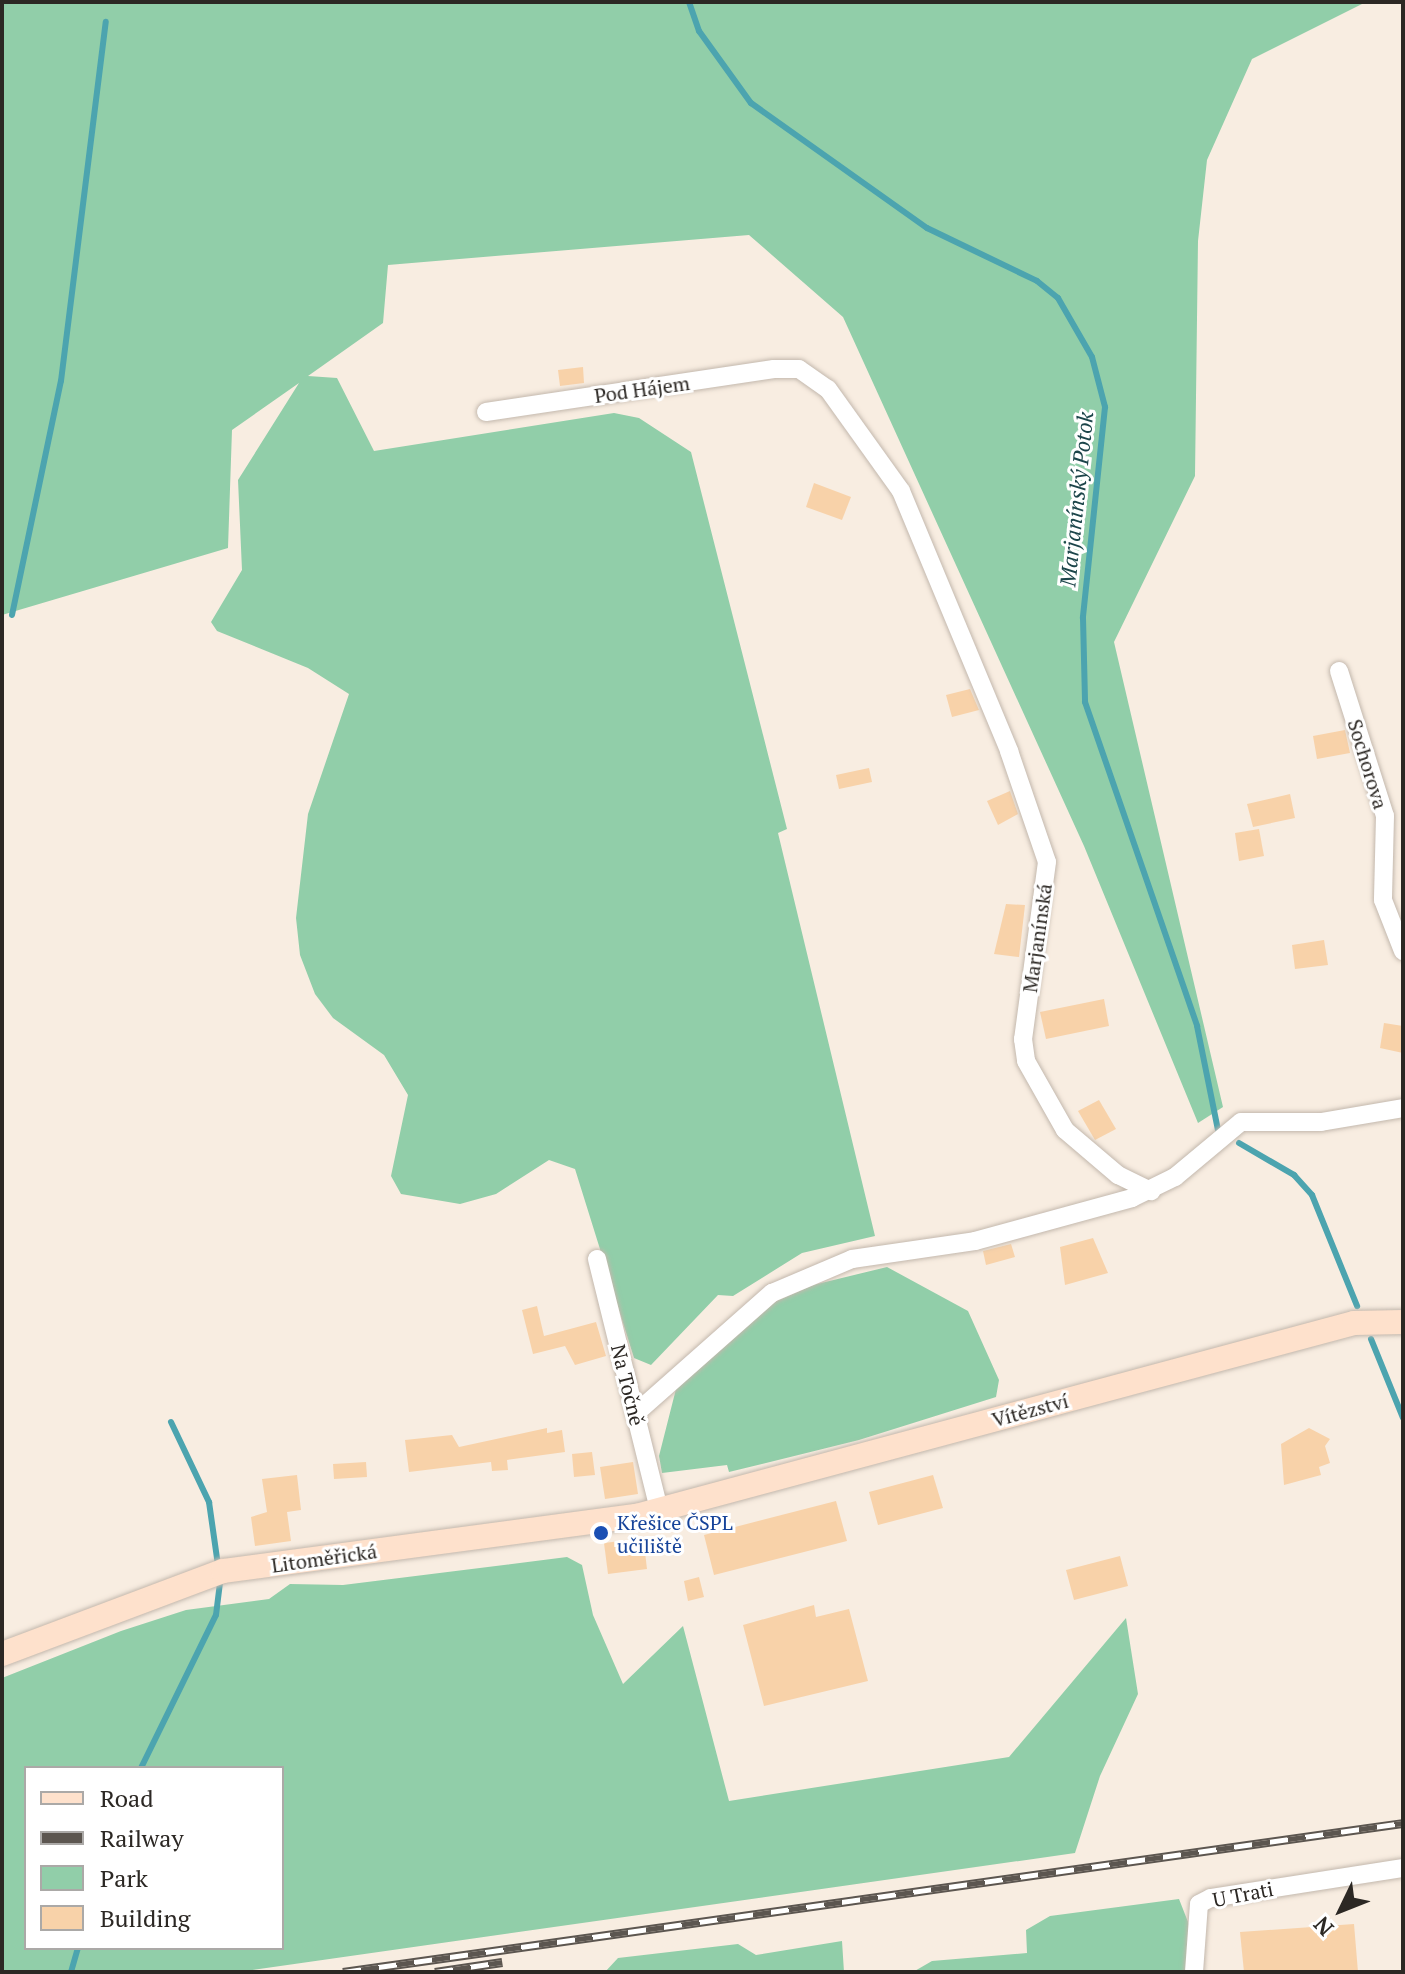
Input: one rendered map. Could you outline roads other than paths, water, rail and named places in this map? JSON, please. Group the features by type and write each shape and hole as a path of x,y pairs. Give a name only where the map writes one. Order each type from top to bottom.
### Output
{"main road":[{"name":"Vítězství","path":"659,1510 1354,1323 1403,1322"},
{"name":"Litoměřická","path":"2,1654 215,1574 659,1510"}],"street":[{"name":"Pod Hájem","path":"486,412 799,369"},
{"name":"Marjanínská","path":"799,369 828,389 901,491 1009,751 1047,862 1023,1039 1026,1061 1065,1130 1118,1175 1151,1191"},
{"name":"Sochorova","path":"1339,671 1385,816 1383,900 1403,951"},
{"path":"635,1414 786,1287 852,1259 975,1241 1151,1191 1241,1122 1321,1122 1403,1108"},
{"name":"Na Točně","path":"597,1259 659,1510"},
{"name":"U Trati","path":"1194,1972 1199,1904 1211,1898 1403,1868"}],"waterway":[{"name":"Marjanínský Potok","path":"689,2 699,31 751,103 927,228 1037,281 1058,298 1092,357 1105,407 1083,618 1085,702 1197,1026 1218,1130"},
{"path":"12,615 61,381 106,22"},
{"name":"Marjanínský Potok","path":"1239,1143 1294,1175 1312,1195 1357,1306"},
{"name":"Marjanínský Potok","path":"1371,1339 1403,1418"},
{"path":"171,1422 209,1502 218,1565"},
{"path":"142,1766 216,1615 220,1580"},
{"path":"71,1972 77,1950"}],"railway":[{"path":"343,1972 1403,1823"},
{"path":"435,1972 502,1962"}],"place":[{"name":"Křešice ČSPL učiliště","path":"601,1533"}]}
